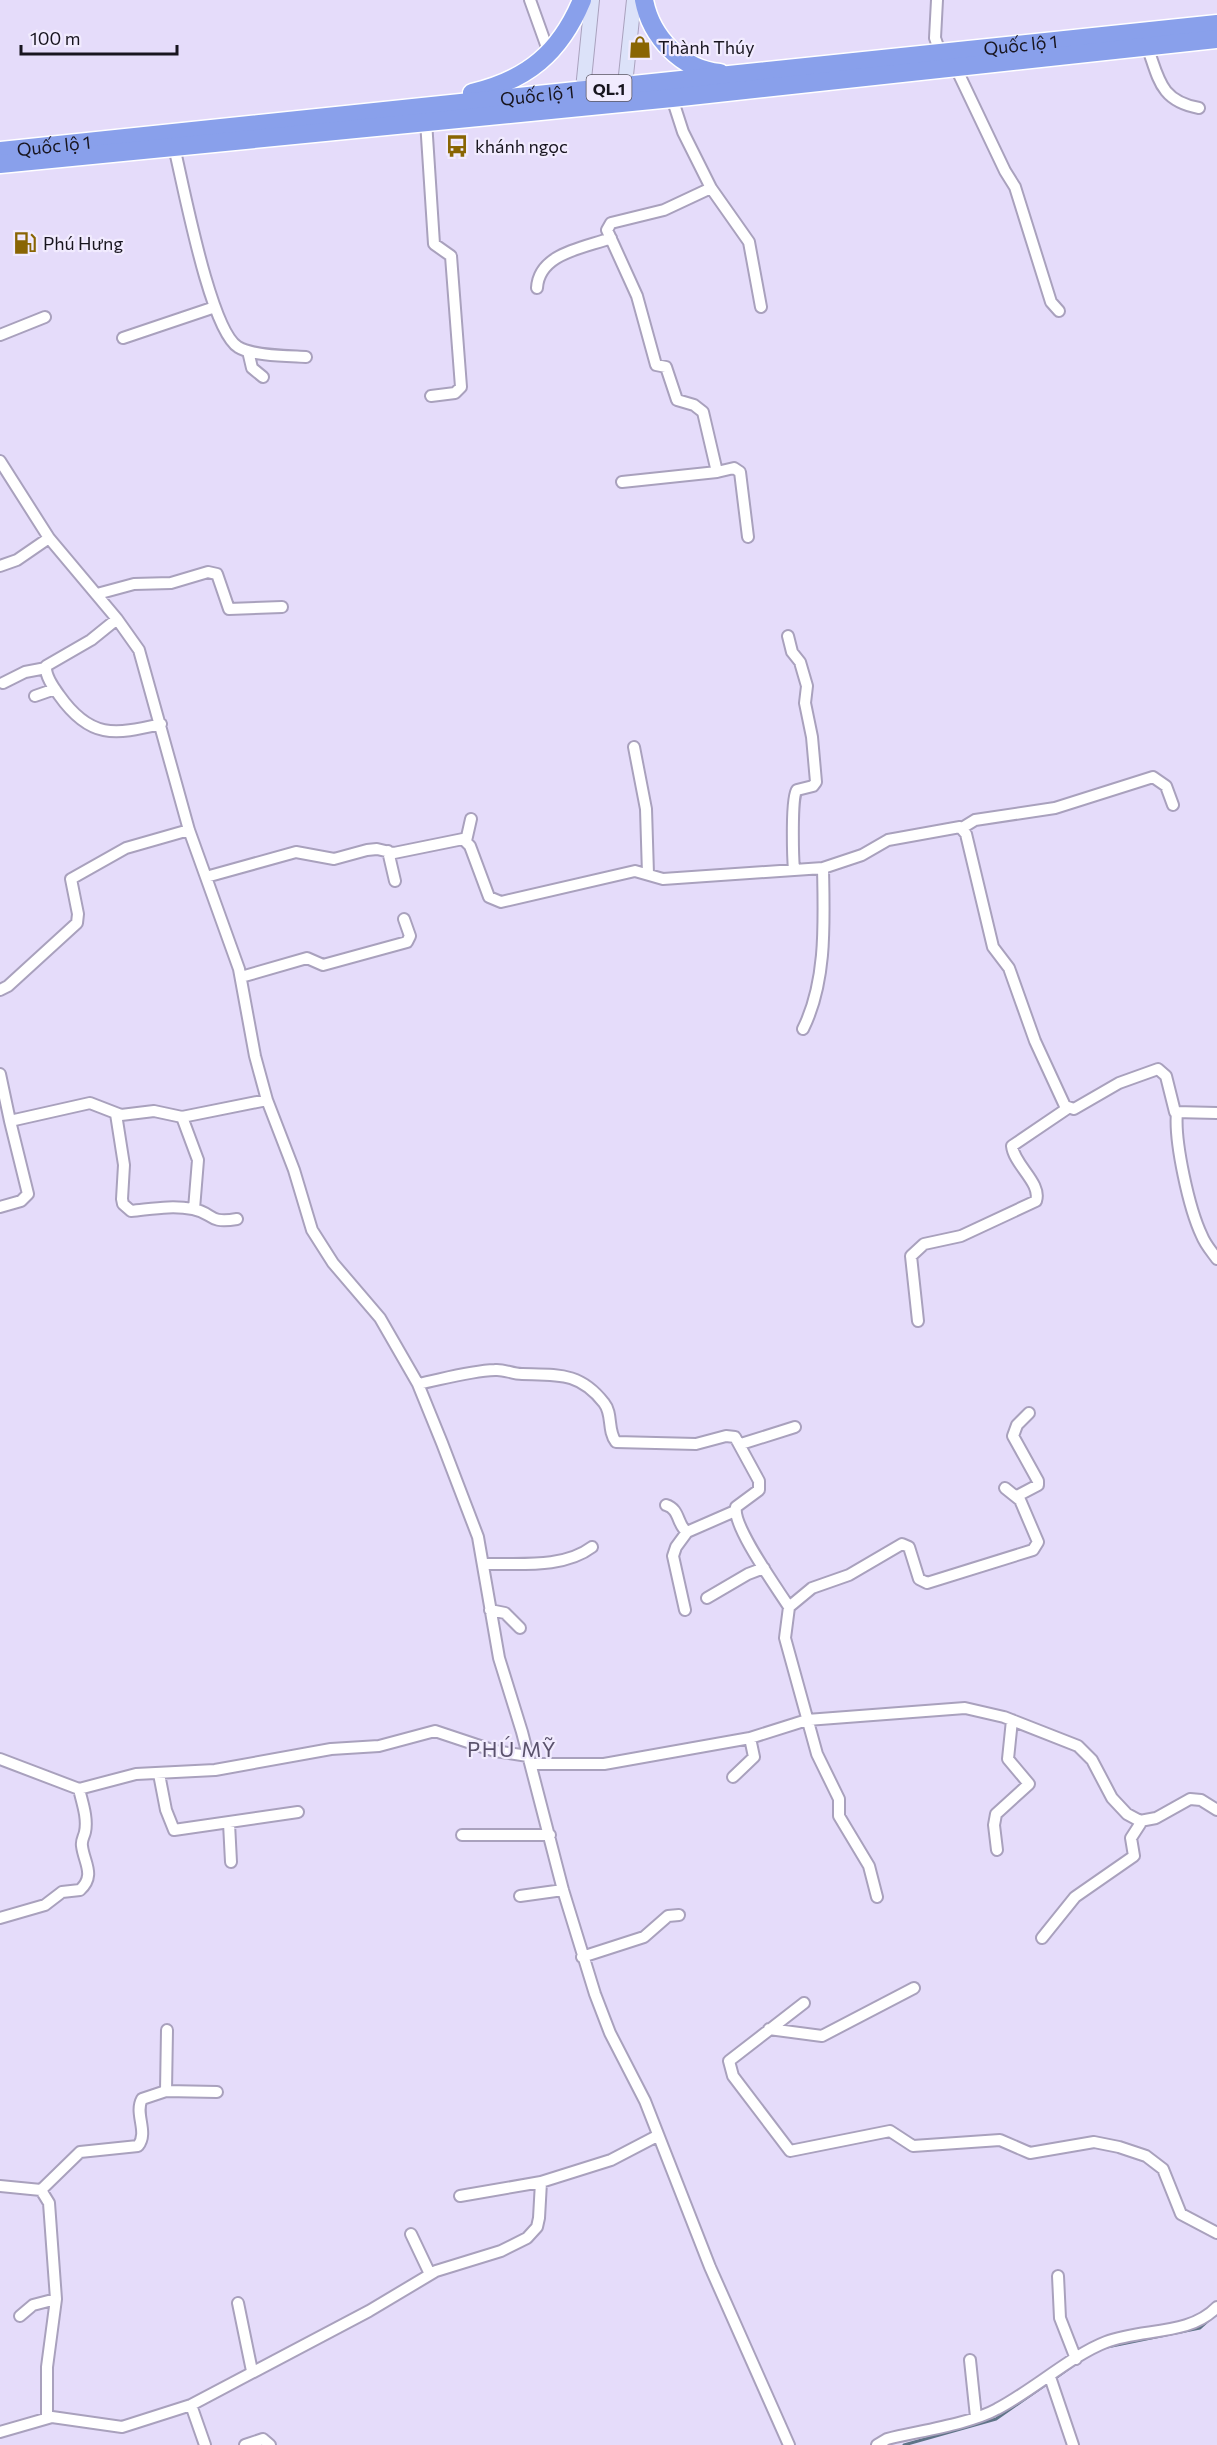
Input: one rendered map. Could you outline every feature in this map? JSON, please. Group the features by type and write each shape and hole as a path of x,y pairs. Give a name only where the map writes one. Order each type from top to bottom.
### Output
{"highway":[{"path":"422,114 521,76 549,53 563,37 582,0"},
{"path":"644,0 655,33 687,63 709,72 743,74"},
{"name":"Quốc lộ 1","path":"0,164 24,155 624,94 743,74 1217,24"},
{"name":"Quốc lộ 1","path":"624,94 672,98 1217,39"},
{"name":"Quốc lộ 1","path":"0,151 24,155 174,147 422,114"}],"main road":[{"path":"582,98 592,0"},
{"path":"624,94 634,0"}],"street":[{"path":"530,0 549,53"},
{"path":"937,0 935,38 940,52"},
{"path":"1147,46 1164,92 1182,105 1199,108"},
{"path":"955,66 1005,171 1015,187 1051,302 1059,311"},
{"path":"672,98 683,132 711,188 749,242 761,307"},
{"path":"422,114 434,244 451,256 461,387 455,393 431,396"},
{"path":"174,147 215,307 230,341 248,351 306,357"},
{"path":"711,188 672,207 611,223 607,230 637,296 656,365 666,367 677,400 694,405 703,412 717,472"},
{"path":"537,288 538,278 548,262 610,238"},
{"path":"123,338 215,307"},
{"path":"0,335 45,316"},
{"path":"248,351 252,368 263,376"},
{"path":"0,461 49,538 97,594 139,650 189,830 241,977 255,1056 267,1100 294,1170 315,1237 333,1263 380,1318 418,1384 475,1526 501,1665 530,1760 582,1957 604,2018 642,2094 739,2337 789,2445"},
{"path":"622,482 717,472 734,468 740,472 748,537"},
{"path":"0,566 17,560 49,538"},
{"path":"97,594 134,584 171,583 208,572 217,574 229,609 282,607"},
{"path":"3,683 25,672 46,668 91,640 117,619"},
{"path":"788,636 792,651 800,662 807,686 805,703 812,737 816,782 813,786 797,790 793,795 795,824 791,834 794,870"},
{"path":"46,668 55,689 67,706 93,728 121,734 161,724"},
{"path":"34,696 55,689"},
{"path":"634,747 646,809 648,874"},
{"path":"471,819 466,841 489,897 497,902 515,900 640,870 663,879 823,868 862,855 888,840 947,828 962,828 972,821 1040,812 1153,777 1166,786 1173,805"},
{"path":"962,828 966,834 993,947 1009,968 1035,1041 1068,1108"},
{"path":"0,990 8,986 77,923 78,914 71,879 126,848 189,830"},
{"path":"206,877 296,852 330,859 367,850 394,853 456,840 466,841"},
{"path":"388,851 395,881"},
{"path":"803,1029 810,1014 819,981 824,912 823,868"},
{"path":"241,977 307,958 323,965 407,942 410,936 404,919"},
{"path":"918,1321 911,1256 924,1244 962,1236 1036,1202 1037,1193 1015,1157 1012,1146 1068,1108 1074,1109 1119,1083 1158,1069 1166,1076 1172,1105 1177,1112 1176,1132 1197,1223 1202,1237 1217,1259"},
{"path":"0,1074 28,1194 21,1201 0,1207"},
{"path":"10,1121 90,1103 116,1114 154,1111 182,1117 267,1100"},
{"path":"1177,1112 1217,1113"},
{"path":"116,1114 124,1165 122,1199 126,1208 130,1210 168,1207 194,1209 215,1221 237,1219"},
{"path":"182,1117 198,1160 194,1209"},
{"path":"418,1384 497,1369 513,1374 565,1375 580,1381 603,1402 608,1409 610,1429 616,1442 696,1444 731,1436 741,1444 759,1481 759,1490 736,1507 737,1520 789,1607 785,1638 807,1720 823,1769 839,1799 839,1816 868,1866 877,1897"},
{"path":"1017,1496 1038,1485 1038,1481 1013,1436 1017,1425 1029,1413"},
{"path":"741,1444 795,1427"},
{"path":"789,1607 812,1588 849,1575 902,1544 909,1547 919,1580 927,1583 1033,1550 1038,1542 1017,1496 1005,1488"},
{"path":"666,1505 675,1510 682,1529 687,1532"},
{"path":"685,1610 673,1556 676,1547 687,1532 735,1511"},
{"path":"483,1564 562,1561 576,1558 592,1547"},
{"path":"707,1598 748,1574 764,1568"},
{"path":"490,1610 505,1613 520,1628"},
{"path":"0,1759 79,1789 132,1775 215,1770 331,1749 379,1746 435,1731 530,1760 604,1764 750,1738 807,1720 959,1708 1012,1720 1078,1746 1092,1760 1112,1798 1127,1814 1142,1821 1156,1818 1190,1799 1201,1800 1217,1810"},
{"path":"997,1850 994,1825 996,1814 1029,1784 1008,1759 1012,1720"},
{"path":"733,1777 754,1757 750,1738"},
{"path":"159,1774 166,1810 174,1830 298,1812"},
{"path":"0,1918 45,1905 62,1892 80,1890 87,1881 89,1870 81,1844 85,1832 79,1789"},
{"path":"1042,1938 1075,1897 1134,1856 1131,1838 1142,1821"},
{"path":"229,1823 231,1862"},
{"path":"462,1835 549,1836"},
{"path":"520,1896 563,1890"},
{"path":"582,1957 644,1937 668,1916 680,1915"},
{"path":"768,2029 822,2036 914,1988"},
{"path":"804,2003 732,2056 729,2064 733,2076 790,2151 890,2131 913,2146 1000,2140 1030,2153 1098,2143 1146,2156 1159,2165 1165,2173 1181,2214 1217,2233"},
{"path":"166,2030 166,2091"},
{"path":"0,2186 41,2190 80,2152 138,2146 143,2136 140,2102 147,2097 166,2091 217,2092"},
{"path":"460,2196 540,2182 611,2160 657,2136"},
{"path":"0,2432 47,2418 122,2427 191,2405 334,2330 430,2274 501,2251 527,2238 537,2227 540,2182"},
{"path":"41,2190 49,2203 56,2300 47,2367 47,2418"},
{"path":"411,2234 430,2274"},
{"path":"1058,2276 1060,2318 1076,2359"},
{"path":"20,2316 33,2305 56,2300"},
{"path":"238,2303 252,2371"},
{"path":"877,2445 887,2439 995,2411 1053,2382 1076,2359 1108,2341 1195,2323 1217,2307"},
{"path":"970,2360 976,2417"},
{"path":"1053,2382 1073,2445"},
{"path":"191,2405 205,2445"},
{"path":"245,2445 263,2439 270,2445"}],"waterway":[{"path":"1107,2347 1200,2328 1209,2320"},
{"path":"1054,2379 1075,2364"},
{"path":"904,2445 996,2419 1048,2383"}],"place":[{"name":"Thành Thúy","path":"640,47"},
{"name":"khánh ngọc","path":"457,146"},
{"name":"Phú Hưng","path":"25,243"}],"district":[{"name":"PHÚ MỸ","path":"512,1748"}]}
